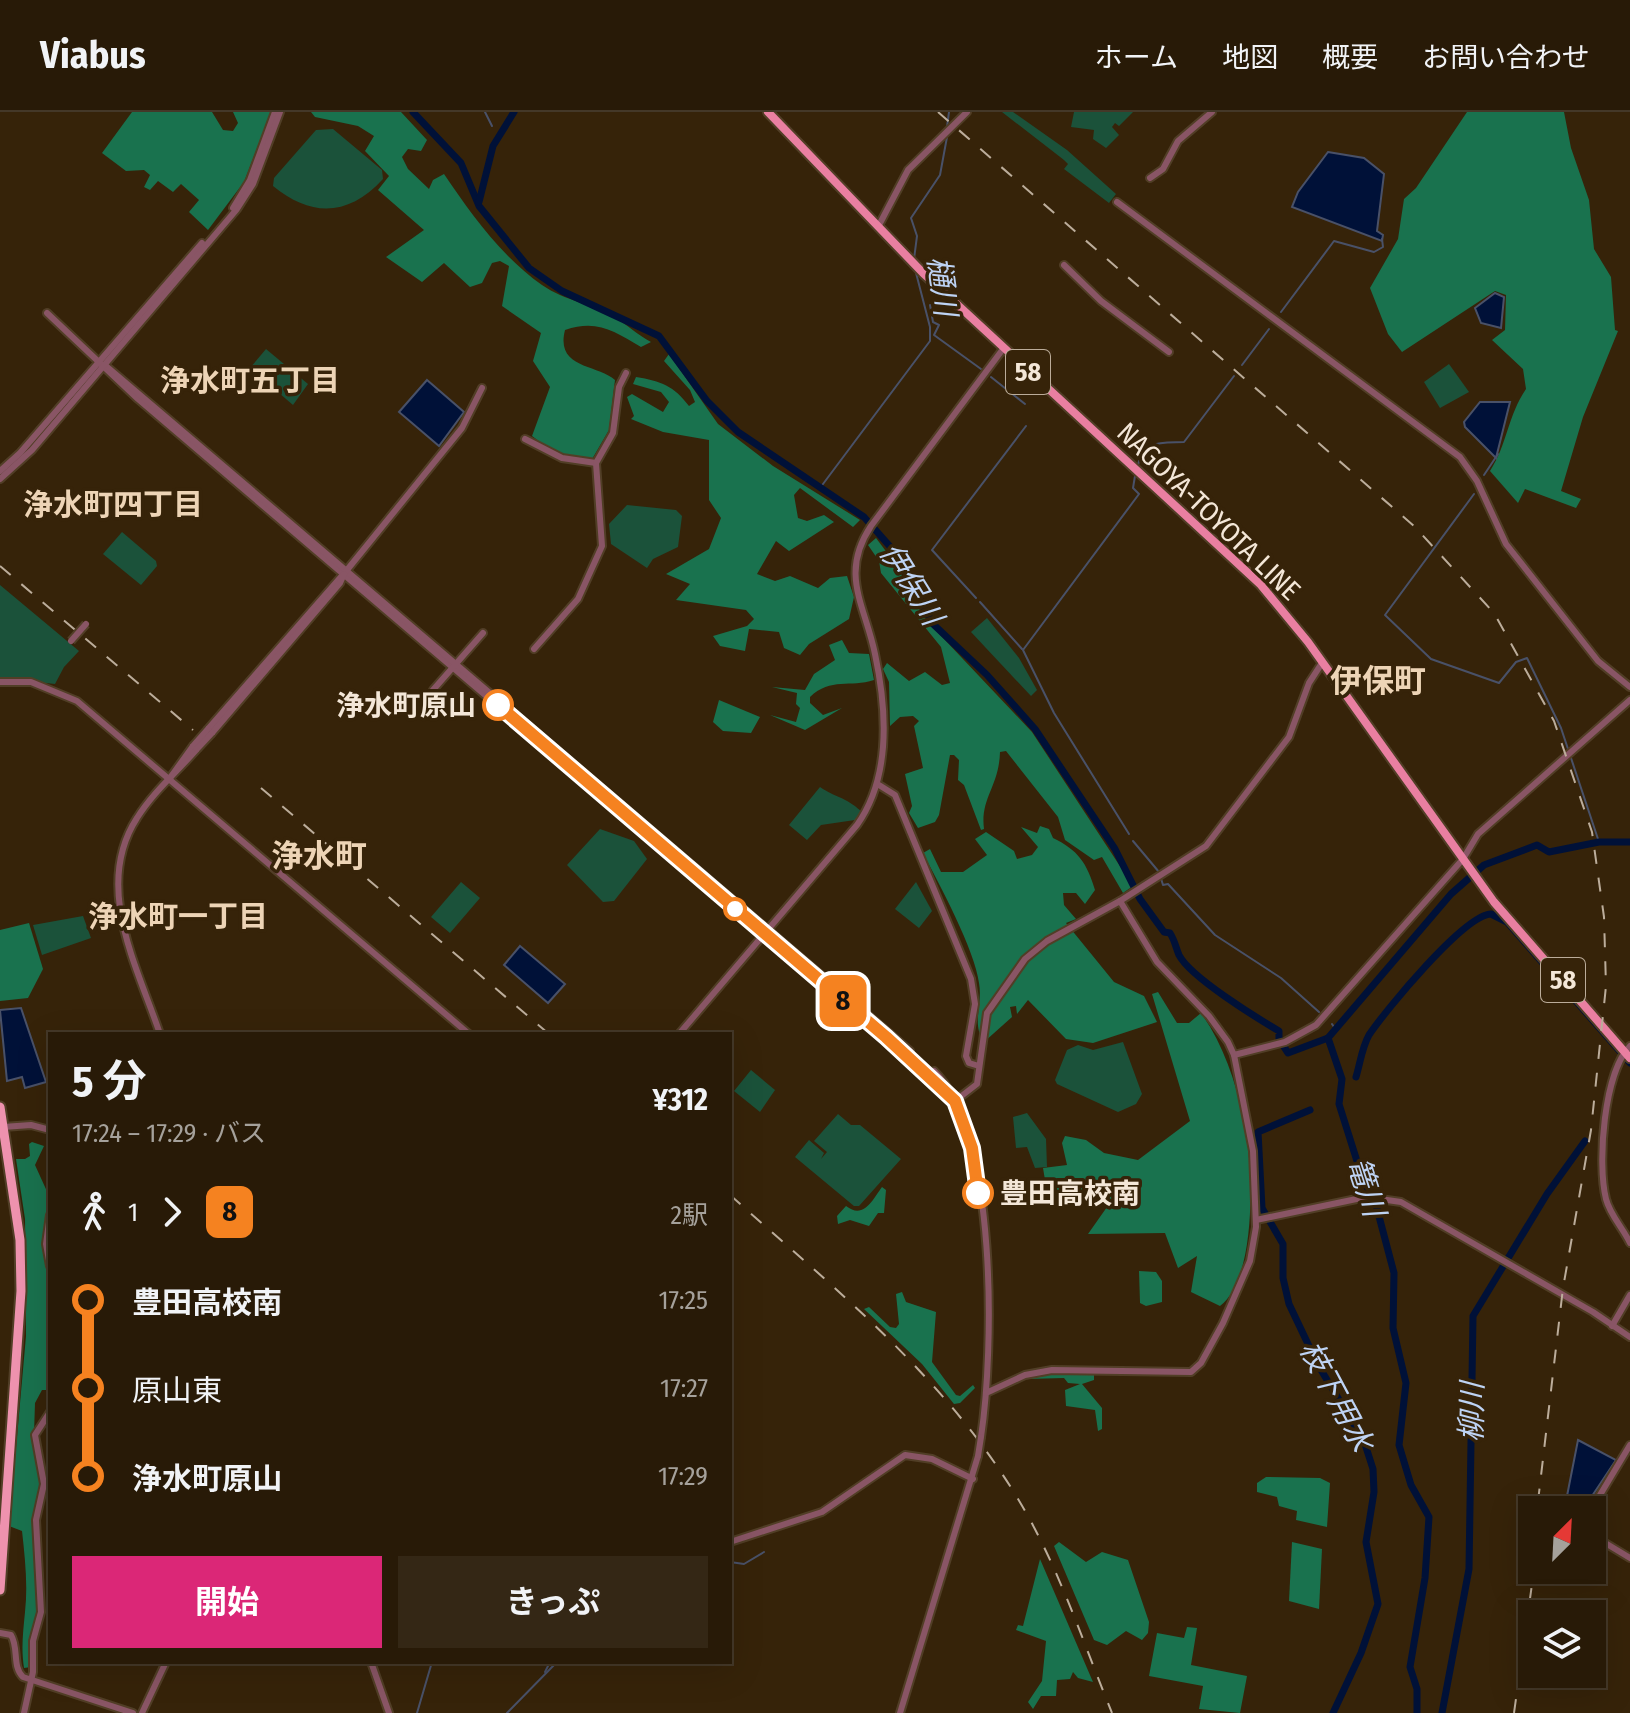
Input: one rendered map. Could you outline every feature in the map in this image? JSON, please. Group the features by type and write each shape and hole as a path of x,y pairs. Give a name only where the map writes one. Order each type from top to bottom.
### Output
{"highway":[{"path":"0,1107 20,1240 21,1317 0,1590"}],"main road":[{"name":"NAGOYA-TOYOTA LINE","path":"768,112 908,259 1248,571 1282,609 1494,902 1627,1052"}],"street":[{"path":"0,471 101,363 246,197 278,112"},
{"path":"878,227 908,170 967,112"},
{"path":"1150,178 1163,169 1178,141 1212,112"},
{"path":"1117,202 1460,457 1477,481 1506,544 1598,661 1630,687"},
{"path":"1064,265 1101,301 1169,352"},
{"path":"47,313 101,363 910,1051"},
{"path":"681,1032 857,825 879,785 883,720 880,686 854,575 856,555 863,538 1003,349"},
{"path":"0,479 32,450 101,363"},
{"path":"534,649 578,599 602,546 596,463 611,438 619,387 626,373"},
{"path":"159,1032 119,908 116,880 123,847 132,825 346,572 462,428 482,388"},
{"path":"525,439 562,458 596,463"},
{"path":"71,641 86,624"},
{"path":"433,690 483,633"},
{"path":"955,1101 977,1084 987,1013 1025,959 1047,941 1127,897 1206,846 1289,737 1309,683 1322,663"},
{"path":"0,682 31,682 68,696 170,778 467,1032"},
{"path":"1234,1055 1268,1048 1309,1029 1336,1005 1464,862 1478,834 1630,700"},
{"path":"879,785 895,795 971,979 975,1004 966,1059 979,1066"},
{"path":"986,1393 1025,1375 1052,1370 1180,1374 1195,1370 1240,1286 1253,1249 1259,1220 1253,1151 1234,1055 1209,1016 1157,962 1120,901"},
{"path":"766,931 955,1101"},
{"path":"1627,1052 1618,1063 1608,1094 1604,1183 1610,1209 1630,1243"},
{"path":"900,1713 973,1479 986,1393 989,1278 972,1148 951,1090 934,1071"},
{"path":"3,1127 31,1125 48,1129"},
{"path":"1259,1220 1351,1199 1391,1200 1410,1205 1630,1337"},
{"path":"48,1230 48,1255"},
{"path":"1612,1326 1630,1295"},
{"path":"24,1713 32,1679 33,1641 42,1608 36,1520 44,1484 35,1435 48,1415"},
{"path":"1599,1496 1630,1445"},
{"path":"732,1541 822,1512 905,1455 932,1459 973,1479"},
{"path":"1606,1543 1630,1558"},
{"path":"0,1633 11,1635 15,1640 19,1674 133,1713"},
{"path":"142,1713 165,1664"},
{"path":"372,1664 389,1713"}],"green space":[{"path":"132,112 212,112 223,130 233,131 238,123 233,112 271,112 244,182 208,230 189,212 199,200 181,184 173,192 158,181 150,190 144,187 150,175 144,170 126,171 102,153"},
{"path":"311,112 401,112 427,140 421,151 408,149 402,157 408,169 429,189 433,180 444,174 488,234 527,274 569,299 616,318 651,342 641,347 596,326 565,330 566,352 572,359 615,380 609,430 591,461 557,455 532,436 550,387 533,361 541,333 502,306 509,266 500,261 492,263 482,283 470,287 444,263 422,282 386,257 424,230 378,190 389,176 365,151 374,136 358,126 315,117"},
{"path":"1002,112 1013,112 1067,150 1116,194 1109,203 1064,169 1068,164 1064,160"},
{"path":"1074,112 1133,112 1119,126 1115,123 1112,127 1119,135 1106,148 1093,139 1094,130 1071,127"},
{"path":"1467,112 1564,112 1571,148 1589,200 1594,249 1611,277 1615,330 1618,331 1583,417 1561,491 1581,499 1576,508 1525,489 1518,503 1490,471 1526,389 1523,369 1492,340 1505,330 1506,295 1495,291 1402,352 1388,334 1370,288 1398,239 1404,199 1416,188"},
{"path":"333,129 382,170 383,179 357,200 330,208 302,204 273,186 274,178 316,130"},
{"path":"266,349 308,384 293,405 250,368"},
{"path":"669,354 718,424 773,466 860,520 853,527 800,488 794,495 798,518 807,521 824,515 834,522 789,551 776,541 757,574 775,581 790,576 818,588 830,578 847,576 854,597 849,619 809,644 800,655 784,648 779,632 749,629 745,651 720,646 713,636 747,626 754,619 746,610 676,600 690,584 666,574 709,549 721,518 709,500 709,440 663,432 631,419 634,416 627,397 632,394 663,412 669,402 661,392 633,384 636,377 666,386 689,406 695,402 690,390 664,361"},
{"path":"1449,364 1469,392 1440,408 1424,382"},
{"path":"627,505 676,510 682,516 678,547 653,559 647,568 611,544 609,524"},
{"path":"122,532 156,561 157,566 141,585 103,554"},
{"path":"876,538 900,570 906,590 928,622 1032,732 1133,886 1123,893 1102,857 1094,860 1065,840 1058,817 1006,751 1000,752 997,774 983,818 984,829 981,830 964,785 958,780 959,760 954,755 950,755 939,815 935,822 918,828 909,813 912,806 905,774 923,768 914,726 919,721 913,716 900,717 890,726 889,682 883,669 887,663 909,681 925,672 942,685 950,683 941,647 881,573 879,561 868,545"},
{"path":"0,585 79,651 64,667 55,684 0,678"},
{"path":"987,618 1019,658 1037,690 1031,696 971,632"},
{"path":"842,640 849,653 869,654 874,680 833,685 818,691 810,697 810,703 823,715 842,708 805,730 770,715 796,722 800,708 796,704 797,693 772,687 805,690 814,674 835,660 829,645"},
{"path":"719,700 760,717 751,733 723,731 713,722"},
{"path":"820,787 861,811 855,820 821,825 807,840 789,825"},
{"path":"1040,826 1049,829 1053,838 1080,858 1095,890 1085,904 1076,893 1063,893 1064,905 1076,919 1066,923 1114,982 1144,996 1157,1022 1093,1043 1066,1039 1028,1000 1017,1014 1016,1006 1010,1007 1012,1017 984,1042 978,1028 980,991 971,953 923,853 930,849 941,872 963,872 987,855 975,839 986,832 1014,851 1017,859 1032,855 1038,847 1021,827 1037,833"},
{"path":"600,829 634,841 647,859 614,901 603,902 567,865"},
{"path":"461,882 480,898 450,933 431,917"},
{"path":"916,882 932,911 919,928 895,909"},
{"path":"83,916 91,938 42,955 33,925"},
{"path":"29,923 43,969 28,998 0,1001 0,930"},
{"path":"1158,992 1177,1023 1189,1023 1201,1013 1227,1062 1243,1115 1250,1187 1247,1244 1233,1291 1220,1306 1191,1292 1197,1256 1178,1268 1165,1233 1088,1234 1107,1207 1070,1185 1055,1193 1046,1186 1043,1168 1067,1165 1062,1143 1065,1136 1086,1140 1104,1153 1138,1160 1190,1121 1152,994"},
{"path":"1123,1042 1142,1094 1136,1104 1118,1112 1057,1084 1055,1080 1067,1050 1078,1045 1093,1050"},
{"path":"751,1070 775,1090 760,1112 734,1091"},
{"path":"1027,1113 1046,1139 1047,1167 1035,1168 1027,1147 1016,1148 1013,1117"},
{"path":"838,1114 851,1125 860,1125 901,1159 859,1206 854,1206 795,1157 809,1140 824,1153 821,1159 827,1152 814,1141"},
{"path":"29,1144 44,1146 35,1165 48,1194 43,1238 48,1264 48,1390 42,1390 35,1403 34,1434 42,1491 34,1514 39,1610 31,1667 24,1668 26,1582 22,1531 9,1526 26,1336 25,1219 16,1159 30,1156"},
{"path":"882,1187 886,1190 884,1213 878,1213 869,1226 850,1220 838,1224 837,1216 846,1206 852,1210 863,1209"},
{"path":"1139,1271 1156,1272 1162,1281 1162,1302 1146,1306 1140,1303"},
{"path":"902,1292 906,1302 936,1312 932,1362 956,1395 960,1396 973,1385 975,1388 960,1403 954,1404 922,1364 864,1309 869,1307 890,1327 896,1328 899,1324 896,1294"},
{"path":"1051,1373 1094,1375 1094,1380 1082,1384 1102,1408 1102,1429 1098,1431 1095,1410 1066,1406 1065,1390 1080,1384 1068,1383 1064,1378 1026,1379"},
{"path":"1266,1477 1320,1478 1330,1483 1327,1527 1296,1520 1297,1511 1279,1506 1277,1497 1257,1492 1257,1483"},
{"path":"1059,1542 1086,1562 1102,1552 1128,1560 1149,1622 1148,1633 1142,1640 1126,1631 1107,1645 1094,1640 1054,1546"},
{"path":"1292,1542 1322,1549 1319,1609 1289,1601"},
{"path":"1040,1559 1093,1682 1078,1678 1073,1672 1070,1679 1057,1680 1056,1696 1041,1696 1033,1709 1028,1702 1042,1681 1046,1641 1016,1630 1018,1625 1023,1626"},
{"path":"1187,1627 1197,1628 1191,1665 1247,1676 1240,1713 1199,1709 1203,1686 1149,1676 1157,1633 1184,1638"}],"water":[{"path":"1328,152 1364,158 1384,174 1377,231 1383,235 1382,241 1292,207 1298,192"},
{"path":"1495,293 1504,297 1501,328 1481,323 1475,308"},
{"path":"427,380 464,412 439,446 399,412"},
{"path":"1480,402 1510,402 1496,458 1465,427 1464,422"},
{"path":"520,946 565,984 548,1003 504,965"},
{"path":"21,1008 46,1082 25,1088 22,1077 7,1081 0,1010"},
{"path":"1578,1440 1616,1460 1592,1496 1567,1496"}],"waterway":[{"name":"伊保川","path":"413,112 461,163 479,206 529,268 562,291 659,336 707,401 738,432 864,517 894,551 933,624 987,675 1035,729 1115,849 1140,899 1164,932 1170,933 1186,964 1225,996 1279,1031 1279,1039 1288,1053 1328,1038"},
{"path":"485,112 492,126"},
{"path":"479,202 493,146 514,112"},
{"name":"樋川","path":"947,127 949,112"},
{"name":"樋川","path":"914,259 917,236 911,218 940,175 947,137"},
{"path":"1281,312 1334,241 1374,252 1383,247 1382,239"},
{"name":"樋川","path":"820,488 930,341 930,327 915,269"},
{"path":"930,305 933,322 939,325 934,335 981,369"},
{"path":"1242,365 1269,329"},
{"path":"1138,465 1148,447 1184,442 1234,376"},
{"path":"991,377 1025,404"},
{"path":"976,598 932,550 1026,426"},
{"path":"1484,475 1498,454"},
{"path":"1129,834 1054,713 1023,650 1139,494 1133,488 1135,476"},
{"path":"1474,494 1385,615 1431,659 1499,683 1516,662 1527,658 1561,728 1599,842"},
{"path":"980,602 1022,649"},
{"path":"1133,841 1159,872 1163,885 1168,884 1215,935 1281,978 1319,1012"},
{"name":"篭川","path":"1417,1713 1417,1689 1410,1667 1425,1578 1429,1517 1411,1485 1399,1445 1406,1383 1393,1328 1394,1273 1376,1205 1362,1177 1339,1104 1342,1079 1328,1038 1451,894 1484,865 1537,845 1549,852 1599,842 1630,842"},
{"name":"枝下用水","path":"1356,1077 1369,1035 1391,1006 1445,946 1463,930 1491,914 1507,922 1630,1063"},
{"name":"枝下用水","path":"1310,1110 1258,1132 1262,1208 1283,1244 1283,1278 1289,1304 1318,1365 1364,1441 1373,1469 1374,1492 1366,1542 1378,1604 1361,1653 1333,1713"},
{"name":"柳川","path":"1442,1713 1469,1569 1473,1316 1547,1194 1585,1141"},
{"path":"732,1562 744,1564 764,1552"},
{"path":"417,1713 431,1664"},
{"path":"545,1672 549,1664"},
{"path":"507,1713 555,1664"}],"railway":[{"path":"938,112 1414,526 1494,613 1554,721 1592,832 1604,917 1606,986 1591,1130 1563,1288 1539,1496"},
{"path":"0,566 193,730"},
{"path":"261,788 547,1032"},
{"path":"732,1197 894,1344 932,1384 1000,1470 1041,1541 1112,1713"},
{"path":"1514,1713 1532,1584"}],"bus line":[{"name":"8","path":"498,705 929,1074 955,1101 964,1122 972,1148 978,1193"}],"place":[{"name":"浄水町原山","path":"498,705"},
{"name":"豊田高校南","path":"978,1193"}],"district":[{"name":"浄水町五丁目","path":"250,381"},
{"name":"浄水町四丁目","path":"113,505"},
{"name":"伊保町","path":"1378,681"},
{"name":"浄水町","path":"319,856"},
{"name":"浄水町一丁目","path":"178,917"}]}
